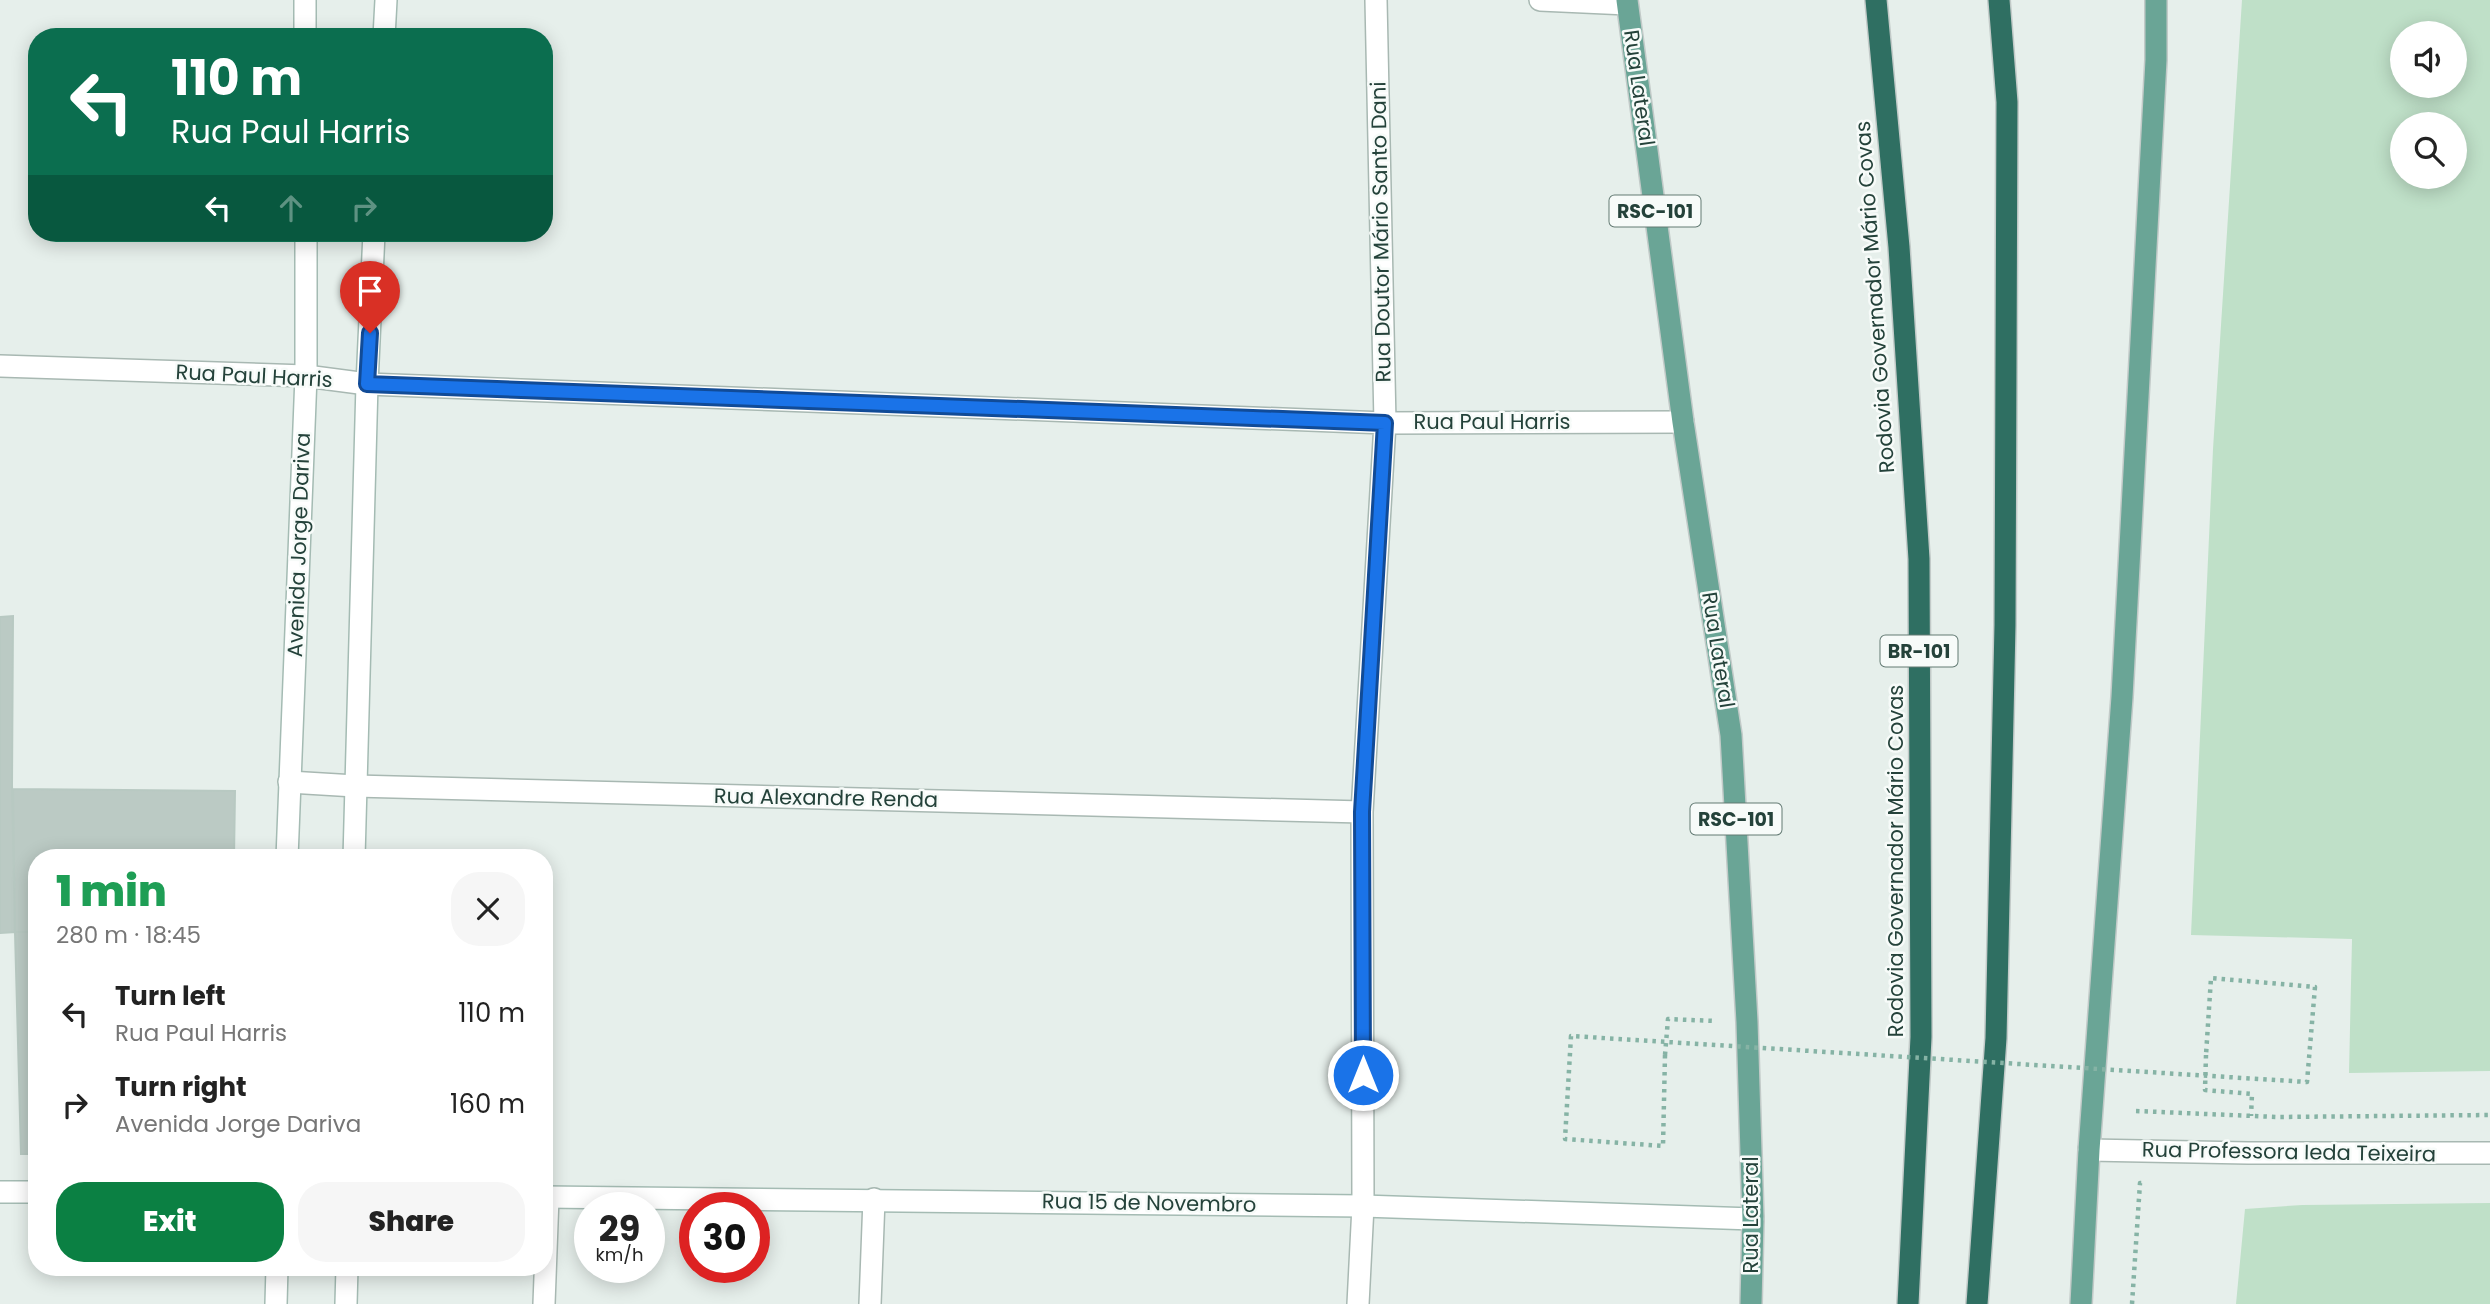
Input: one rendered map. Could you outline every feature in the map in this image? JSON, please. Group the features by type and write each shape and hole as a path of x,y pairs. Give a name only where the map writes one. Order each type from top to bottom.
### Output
{"highway":[{"name":"Rodovia Governador Mário Covas","path":"1876,0 1899,247 1919,559 1921,1037 1908,1304"},
{"path":"1999,0 2007,102"},
{"path":"1978,1304 1996,1038 2006,625 2009,0"}],"main road":[{"path":"2081,1304 2089,1150 2122,697 2157,0"},
{"name":"Rua Lateral","path":"1627,2 1684,422 1731,734 1747,1022 1753,1219 1751,1304"}],"street":[{"path":"305,0 305,28"},
{"path":"384,28 386,0"},
{"name":"Rua Doutor Mário Santo Dani","path":"1358,1304 1363,1206 1362,812 1385,423 1376,0"},
{"path":"1540,0 1627,2"},
{"name":"Avenida Jorge Dariva","path":"287,849 306,376 306,242"},
{"path":"354,849 374,242"},
{"name":"Rua Paul Harris","path":"0,366 306,376 367,384 1385,423 1684,422"},
{"name":"Rua Alexandre Renda","path":"289,782 355,786 1362,812"},
{"name":"Rua Professora Ieda Teixeira","path":"2089,1150 2490,1153"},
{"path":"0,1192 28,1192"},
{"name":"Rua 15 de Novembro","path":"553,1197 1363,1206 1753,1219"},
{"path":"870,1304 873,1199"},
{"path":"276,1304 277,1276"},
{"path":"346,1304 347,1276"},
{"path":"544,1304 545,1276"}],"path":[{"path":"1747,1022 1668,1019 1665,1055 1663,1146 1565,1139 1571,1036 2307,1082 2315,987 2211,978 2206,1055 2205,1090 2252,1094 2250,1116"},
{"path":"2136,1111 2250,1116 2490,1115"},
{"path":"2132,1304 2140,1183"}],"green space":[{"path":"2242,0 2490,0 2490,1071 2349,1073 2352,939 2191,935 2213,449"},
{"path":"2490,1203 2490,1304 2236,1304 2245,1209 2302,1205"}],"building":[{"path":"13,616 15,932 0,933 0,617"},
{"path":"13,789 235,791 234,849 28,849 28,932 15,932"},
{"path":"15,932 28,932 28,1154 21,1154"}],"route":[{"path":"370,333 367,384 1385,423 1362,812 1363,1075"}]}
